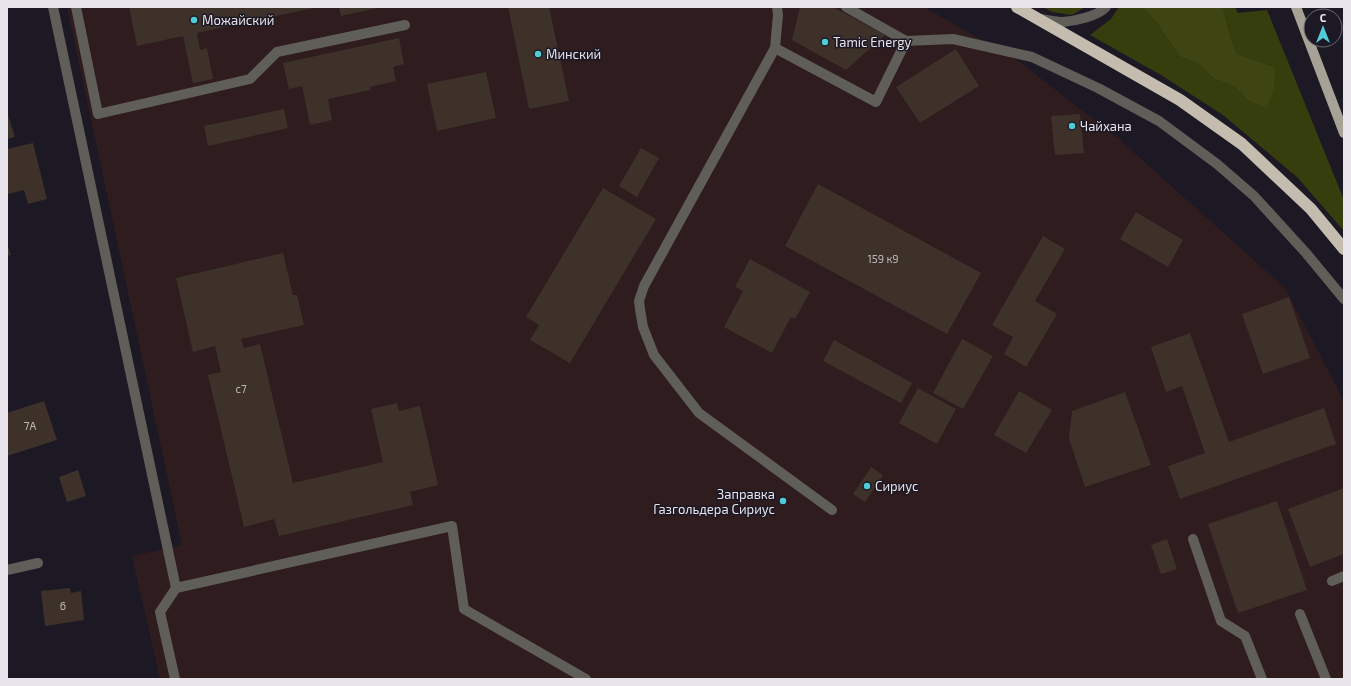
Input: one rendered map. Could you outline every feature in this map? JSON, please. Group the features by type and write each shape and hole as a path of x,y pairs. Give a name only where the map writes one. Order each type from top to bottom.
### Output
{"highway":[{"path":"1016,7 1180,100 1242,144 1311,209 1344,249"}],"main road":[{"path":"1296,7 1344,133"}],"street":[{"path":"53,7 176,588"},
{"path":"76,7 98,114 250,78 277,52 405,25"},
{"path":"777,7 778,15 775,48 644,286 639,301 643,327 654,355 700,414 832,510"},
{"path":"846,7 906,41 952,39 1032,57 1098,88 1159,122 1217,164 1254,196 1306,253 1344,299"},
{"path":"1039,19 1063,22 1086,18 1106,7"},
{"path":"775,48 876,102 906,41"},
{"path":"175,679 160,612 176,588 452,526 464,608 586,679"},
{"path":"1193,539 1221,621 1245,636 1262,679"},
{"path":"7,570 38,563"},
{"path":"1332,581 1344,576"},
{"path":"1300,614 1326,679"}],"shaded area":[{"path":"67,7 924,7 1020,62 1120,140 1285,288 1344,401 1344,679 160,679 132,556 182,545"}],"green space":[{"path":"1043,7 1085,7 1072,15 1052,12"},
{"path":"1119,7 1142,7 1156,22 1180,57 1199,64 1214,79 1234,86 1248,100 1275,67 1237,54 1231,39 1223,7 1235,7 1238,13 1267,10 1344,200 1344,231 1297,177 1223,115 1161,75 1090,35 1111,19"},
{"path":"1142,7 1223,7 1231,39 1237,54 1275,67 1274,88 1267,108 1248,100 1234,86 1214,79 1199,64 1180,57 1156,22"}],"building":[{"name":"Можайский","path":"129,7 314,8 197,33 200,50 207,48 213,79 193,83 183,36 137,46"},
{"path":"339,7 378,7 378,8 341,16"},
{"name":"Минский","path":"508,7 549,7 569,101 529,109"},
{"path":"800,7 833,7 885,35 846,70 792,40"},
{"path":"399,38 404,64 393,67 396,81 370,87 370,90 328,99 332,120 310,125 302,86 289,89 283,63"},
{"path":"956,49 979,86 920,123 896,87"},
{"path":"486,72 496,118 437,131 427,84"},
{"path":"284,109 288,128 208,146 204,126"},
{"path":"7,112 15,137 7,139"},
{"path":"1080,114 1084,153 1055,155 1051,116"},
{"path":"33,143 47,199 28,204 24,190 8,194 7,149"},
{"path":"641,148 659,158 637,197 619,186"},
{"path":"818,184 981,273 947,334 785,246"},
{"path":"603,188 656,219 570,363 530,340 539,325 526,317"},
{"path":"1136,212 1183,240 1168,267 1120,239"},
{"path":"1043,236 1065,249 1035,301 1057,314 1026,367 1004,354 1013,337 992,325"},
{"path":"7,243 11,255 7,256"},
{"path":"283,253 293,295 297,295 304,325 241,339 244,348 260,344 293,483 383,462 371,409 397,403 399,411 420,406 438,485 410,492 413,505 279,536 274,519 244,527 208,375 221,372 215,346 193,352 176,278"},
{"path":"750,259 810,292 795,319 791,317 772,353 724,327 743,291 735,287"},
{"path":"1289,297 1310,358 1263,374 1242,314"},
{"path":"1190,333 1229,442 1324,408 1336,444 1180,499 1168,466 1205,453 1182,386 1166,392 1151,347"},
{"path":"962,339 993,356 963,409 933,393"},
{"path":"834,340 912,383 901,403 823,361"},
{"path":"918,388 956,409 937,444 899,423"},
{"path":"1019,391 1052,410 1026,453 994,435"},
{"path":"1125,392 1151,465 1085,487 1069,439 1072,411"},
{"path":"44,401 57,440 7,456 7,413"},
{"path":"871,467 883,475 865,502 853,494"},
{"path":"78,470 86,496 67,502 59,477"},
{"path":"1344,488 1344,554 1310,567 1288,509"},
{"path":"1277,501 1307,590 1238,613 1208,524"},
{"path":"1167,539 1177,569 1161,574 1151,545"},
{"path":"70,588 71,593 81,591 84,620 45,626 41,591"}],"place":[{"name":"Можайский","path":"194,20"},
{"name":"Tamic Energy","path":"825,42"},
{"name":"Минский","path":"538,54"},
{"name":"Чайхана","path":"1072,126"},
{"name":"Сириус","path":"867,486"},
{"name":"Заправка Газгольдера Сириус","path":"783,501"}]}
